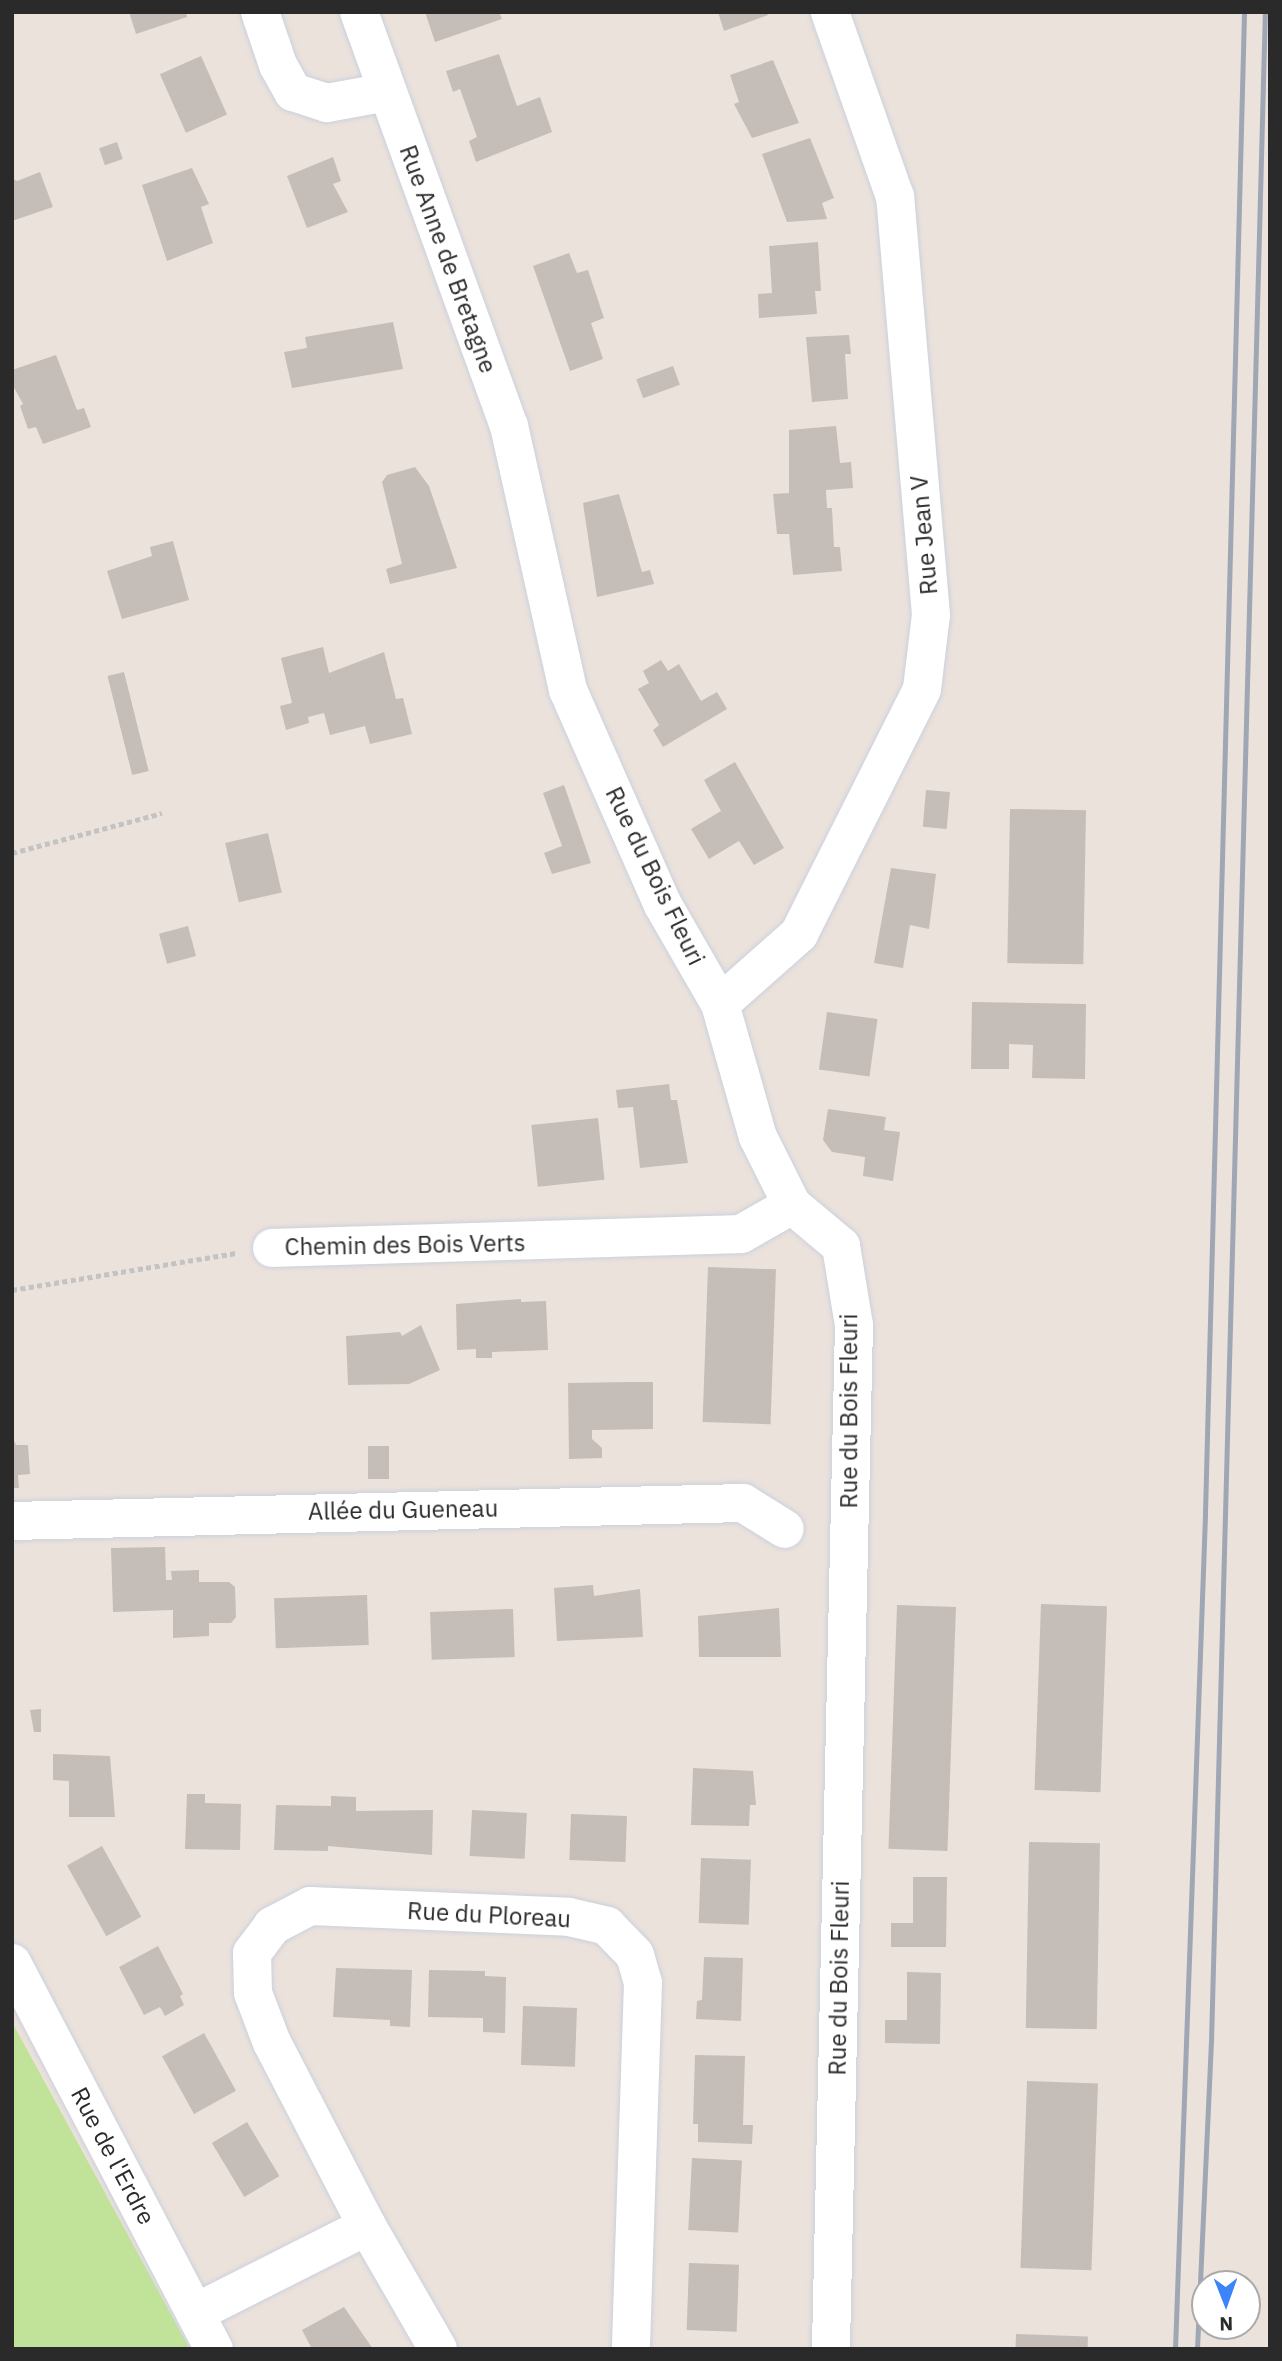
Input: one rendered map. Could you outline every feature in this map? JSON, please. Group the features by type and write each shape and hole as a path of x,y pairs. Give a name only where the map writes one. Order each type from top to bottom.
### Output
{"street":[{"path":"260,12 278,65 293,92 327,103 387,92"},
{"name":"Rue Anne de Bretagne","path":"359,12 509,426"},
{"name":"Rue Jean V","path":"720,1004 799,934 922,689 931,615 895,197 830,12"},
{"name":"Rue du Bois Fleuri","path":"509,426 568,690 663,905 720,1004 758,1137 792,1205 841,1245 854,1325 831,2349"},
{"name":"Chemin des Bois Verts","path":"272,1248 741,1234 792,1205"},
{"name":"Allée du Gueneau","path":"12,1521 743,1503 785,1529"},
{"name":"Rue du Ploreau","path":"438,2349 367,2226 272,2043 253,1993 252,1953 272,1926 310,1906 569,1917 607,1926 635,1955 643,1983 631,2349"},
{"name":"Rue de l'Erdre","path":"12,1963 214,2349"},
{"path":"195,2313 367,2226"}],"path":[{"path":"12,853 162,813"},
{"name":"Chemin des Bois Verts","path":"12,1290 272,1248"}],"green space":[{"path":"12,2022 190,2349 12,2349"}],"building":[{"path":"129,12 186,12 187,17 136,34"},
{"path":"425,12 499,12 502,19 435,42"},
{"path":"718,12 767,12 768,15 724,31"},
{"path":"499,54 517,106 540,97 552,132 476,162 469,141 477,137 460,89 453,92 446,71"},
{"path":"201,56 227,114 186,133 160,74"},
{"path":"773,60 799,123 752,138 734,104 739,102 730,75"},
{"path":"810,138 834,198 822,203 827,219 787,222 762,154"},
{"path":"117,142 123,159 105,165 99,148"},
{"path":"333,157 341,181 333,184 348,212 307,228 287,176"},
{"path":"192,168 209,204 201,207 213,243 167,261 142,185"},
{"path":"40,172 53,207 12,221 12,178 17,181"},
{"path":"818,242 821,291 815,291 817,314 759,318 758,294 772,293 769,246"},
{"path":"569,253 577,273 588,270 604,318 591,323 603,359 570,371 533,266"},
{"path":"393,322 403,369 292,388 284,352 307,348 305,337"},
{"path":"849,335 851,354 845,354 848,399 812,402 806,337"},
{"path":"56,355 77,410 84,408 91,427 43,444 36,427 28,429 20,406 23,404 12,384 12,370"},
{"path":"673,366 680,385 643,398 636,379"},
{"path":"836,426 840,463 851,462 853,488 826,490 827,508 832,508 834,547 840,547 842,571 793,575 789,534 777,534 773,494 789,493 789,430"},
{"path":"415,467 429,486 457,568 390,584 386,569 402,564 382,482 387,475"},
{"path":"619,494 642,572 650,570 654,584 597,597 583,503"},
{"path":"173,541 189,600 122,619 107,571 152,556 150,547"},
{"path":"323,647 329,673 384,652 396,699 403,698 412,734 370,744 365,726 330,735 324,713 308,717 309,723 286,730 280,706 292,703 281,658"},
{"path":"661,660 668,671 679,664 701,701 717,692 727,709 663,747 653,730 659,725 638,689 649,683 643,671"},
{"path":"124,672 149,771 132,775 108,676"},
{"path":"735,762 784,848 754,865 739,841 709,859 691,829 721,811 704,780"},
{"path":"564,785 591,863 552,874 544,853 562,846 543,793"},
{"path":"926,790 950,792 947,829 923,827"},
{"path":"1010,809 1086,810 1083,964 1007,963"},
{"path":"268,833 282,892 239,902 225,843"},
{"path":"891,868 936,874 929,929 910,925 903,968 874,963"},
{"path":"188,926 196,956 167,964 159,934"},
{"path":"972,1002 1086,1004 1085,1079 1032,1078 1033,1045 1009,1044 1009,1069 971,1069"},
{"path":"827,1012 878,1019 869,1077 819,1069"},
{"path":"669,1084 671,1100 677,1100 688,1163 640,1168 633,1107 618,1108 616,1090"},
{"path":"828,1109 886,1117 884,1130 900,1132 893,1181 863,1176 865,1157 832,1152 823,1140"},
{"path":"598,1118 604,1180 538,1187 531,1125"},
{"path":"708,1267 776,1269 771,1424 703,1422"},
{"path":"521,1299 521,1302 546,1301 548,1350 492,1352 492,1358 476,1358 476,1349 457,1350 456,1304"},
{"path":"421,1325 440,1370 409,1384 348,1385 346,1336 400,1332 402,1336"},
{"path":"653,1382 653,1429 592,1430 592,1439 602,1448 602,1458 569,1459 568,1383"},
{"path":"12,1436 16,1445 28,1445 30,1474 18,1475 19,1488 12,1488"},
{"path":"368,1446 389,1446 389,1479 368,1479"},
{"path":"165,1547 166,1580 172,1580 171,1571 199,1570 199,1582 229,1582 235,1587 236,1617 231,1623 209,1623 209,1636 173,1638 173,1610 113,1612 111,1548"},
{"path":"593,1585 594,1596 640,1589 643,1637 557,1641 554,1588"},
{"path":"367,1595 369,1645 276,1648 274,1598"},
{"path":"1041,1604 1107,1606 1100,1792 1035,1790"},
{"path":"897,1605 956,1607 947,1851 888,1849"},
{"path":"779,1608 781,1657 699,1657 698,1616"},
{"path":"513,1609 515,1657 432,1660 430,1612"},
{"path":"41,1709 41,1732 34,1732 30,1710"},
{"path":"53,1754 110,1756 115,1817 69,1817 69,1781 53,1780"},
{"path":"693,1768 753,1771 756,1805 750,1805 749,1826 691,1825"},
{"path":"187,1794 205,1794 205,1803 241,1804 240,1850 185,1849"},
{"path":"331,1796 356,1797 356,1811 433,1810 432,1855 328,1846 328,1851 274,1850 276,1805 331,1806"},
{"path":"472,1810 527,1813 525,1859 470,1856"},
{"path":"571,1814 627,1816 625,1862 569,1860"},
{"path":"1029,1842 1100,1843 1097,2029 1026,2028"},
{"path":"102,1846 141,1917 106,1936 67,1865"},
{"path":"701,1858 751,1860 749,1925 699,1923"},
{"path":"913,1877 947,1877 946,1947 891,1947 891,1923 913,1923"},
{"path":"158,1946 183,1994 180,1996 184,2005 165,2016 160,2007 144,2015 119,1967"},
{"path":"704,1957 743,1958 741,2021 696,2019 697,2001 702,2000"},
{"path":"336,1968 412,1970 410,2027 390,2026 390,2020 333,2017"},
{"path":"429,1970 485,1971 485,1976 506,1977 505,2033 483,2032 483,2018 428,2017"},
{"path":"907,1972 941,1973 940,2044 885,2043 885,2020 907,2020"},
{"path":"523,2006 577,2008 575,2067 521,2065"},
{"path":"204,2033 236,2091 194,2114 162,2056"},
{"path":"695,2055 745,2056 743,2125 753,2125 752,2144 698,2142 698,2124 693,2124"},
{"path":"1027,2081 1098,2083 1091,2270 1020,2268"},
{"path":"247,2122 279,2176 244,2197 212,2143"},
{"path":"692,2158 742,2161 738,2233 688,2230"},
{"path":"689,2263 739,2265 737,2332 687,2330"},
{"path":"344,2307 373,2349 312,2349 302,2330"},
{"path":"1016,2334 1088,2337 1088,2349 1015,2349"}],"railway":[{"path":"1175,2349 1205,1513 1244,12"},
{"path":"1197,2349 1211,2042 1265,12"}]}
